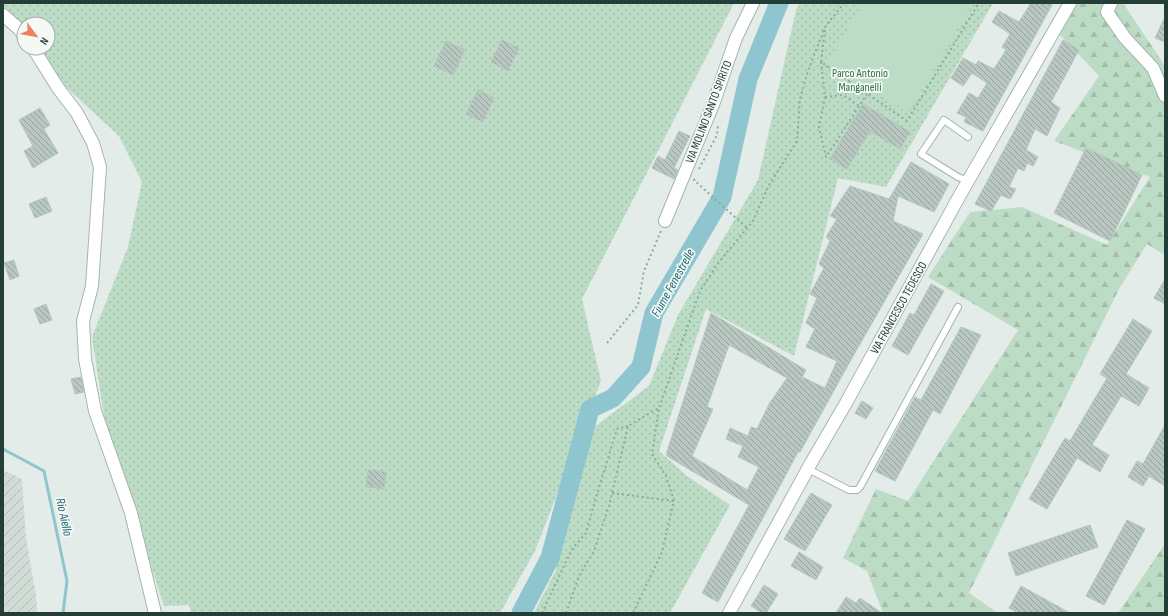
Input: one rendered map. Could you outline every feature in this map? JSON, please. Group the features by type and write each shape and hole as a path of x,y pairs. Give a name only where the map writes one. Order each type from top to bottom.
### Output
{"street":[{"name":"VIA MOLINO SANTO SPIRITO","path":"665,221 714,102 736,38 753,3"},
{"name":"VIA FRANCESCO TEDESCO","path":"729,613 808,469 846,404 968,181 1070,3"},
{"path":"1111,3 1107,12 1126,38 1153,68 1165,96"},
{"path":"3,15 16,26"},
{"path":"38,56 76,113 93,143 100,168 92,286 83,320 85,359 95,411 131,513 155,613"}],"lane":[{"path":"968,137 944,120 921,154 958,177 968,181"},
{"path":"808,469 849,490 857,490 860,487 958,307"}],"path":[{"path":"633,613 662,552 674,501 666,476 652,454 659,408 700,292 719,262 753,221 769,185 797,141 800,99 808,71 825,27 844,3"},
{"path":"821,62 908,121 979,3"},
{"path":"825,27 821,62 825,98 819,128 826,157 867,94"},
{"path":"825,98 843,95 859,106"},
{"path":"694,180 747,228"},
{"path":"607,343 638,305 644,271 665,221"},
{"path":"542,613 572,549 586,533 617,428 628,426 659,408"},
{"path":"566,613 579,576 594,551 609,506 628,426"},
{"path":"612,493 674,501"}],"shaded area":[{"path":"3,470 22,479 26,538 36,596 36,613 3,613"}],"green space":[{"path":"3,3 734,3 582,299 601,381 535,551 500,613 191,613 189,605 164,606 106,429 92,337 128,247 142,182 119,136 66,87 44,56 56,56 56,16 16,16 16,18 3,11"},
{"name":"Parco Antonio Manganelli","path":"800,3 993,3 886,187 838,178 794,356 706,309 659,451 687,476 730,505 670,613 534,613 555,572 594,427 649,386 678,315 758,180 796,10"},
{"path":"863,3 973,3 908,112 827,63"},
{"path":"1078,3 1123,3 1165,66 1165,255 1147,244 1119,289 969,593 998,613 883,613 867,571 843,558 876,489 908,501 1018,330 928,277 970,212 1022,207 1107,245 1150,177 1054,141 1099,76 1060,35"},
{"path":"1165,544 1165,613 1118,613"}],"building":[{"path":"1031,3 1053,3 983,131 964,122 966,117 957,113 969,93 978,98 987,83 972,73 963,86 951,78 963,58 976,65 978,61 994,69 1006,50 1002,47 1010,34 992,22 999,11 1019,22"},
{"path":"1165,17 1165,42 1155,38"},
{"path":"502,40 519,48 508,71 491,62"},
{"path":"1063,40 1079,50 1051,102 1060,108 1047,136 1035,129 1026,150 1038,157 1033,166 1027,163 1024,171 1018,168 1009,187 1016,189 1010,199 1001,195 991,211 975,204"},
{"path":"446,41 465,50 453,75 434,66"},
{"path":"478,90 494,98 483,122 466,114"},
{"path":"863,104 910,132 900,149 870,131 847,169 830,159"},
{"path":"40,108 50,125 44,129 58,153 33,168 24,151 33,146 19,120"},
{"path":"679,131 690,136 674,168 678,170 674,179 652,168 658,156 665,160"},
{"path":"1086,148 1142,175 1110,241 1054,213"},
{"path":"911,162 949,184 934,212 898,196 893,221 923,234 800,452 798,452 718,602 702,593 749,505 667,456 711,313 806,370 802,377 825,388 837,361 806,347 815,329 806,323 817,298 810,294 824,268 819,264 830,241 826,237 837,219 830,216 850,186 889,199","holes":["729,345 787,378 769,404 757,429 751,427 748,436 730,428 726,439 743,446 738,457 759,467 747,490 692,456 713,409 707,407"]},
{"path":"46,197 52,211 35,218 29,204"},
{"path":"14,260 19,276 10,280 4,263"},
{"path":"1165,279 1165,304 1154,298"},
{"path":"931,284 944,291 908,355 892,346 910,313 914,315"},
{"path":"46,304 52,320 40,324 34,309"},
{"path":"1133,319 1152,331 1126,374 1149,388 1139,406 1121,396 1092,445 1109,455 1100,472 1077,458 1047,509 1029,499 1065,438 1070,441 1107,378 1100,374"},
{"path":"961,327 981,335 940,414 933,410 895,481 875,471 915,397 921,400"},
{"path":"81,377 84,392 75,394 71,379"},
{"path":"862,401 873,408 866,419 855,413"},
{"path":"1165,425 1165,486 1149,476 1143,486 1128,477 1137,461 1143,464"},
{"path":"368,470 386,472 384,489 366,487"},
{"path":"811,493 832,505 805,551 784,539"},
{"path":"1127,520 1145,529 1104,605 1086,596"},
{"path":"1090,525 1098,547 1016,576 1008,553"},
{"path":"799,552 823,567 816,580 791,566"},
{"path":"764,585 778,594 766,613 762,613 751,606"},
{"path":"1021,586 1070,613 1018,613 1009,608"},
{"path":"846,597 856,603 860,598 882,613 836,613"}],"waterway":[{"name":"Fiume Fenestrelle","path":"521,613 550,558 590,409 613,398 641,367 654,313 722,197 748,79 779,3"},
{"name":"Rio Aiello","path":"3,449 44,471 67,581 63,613"}]}
